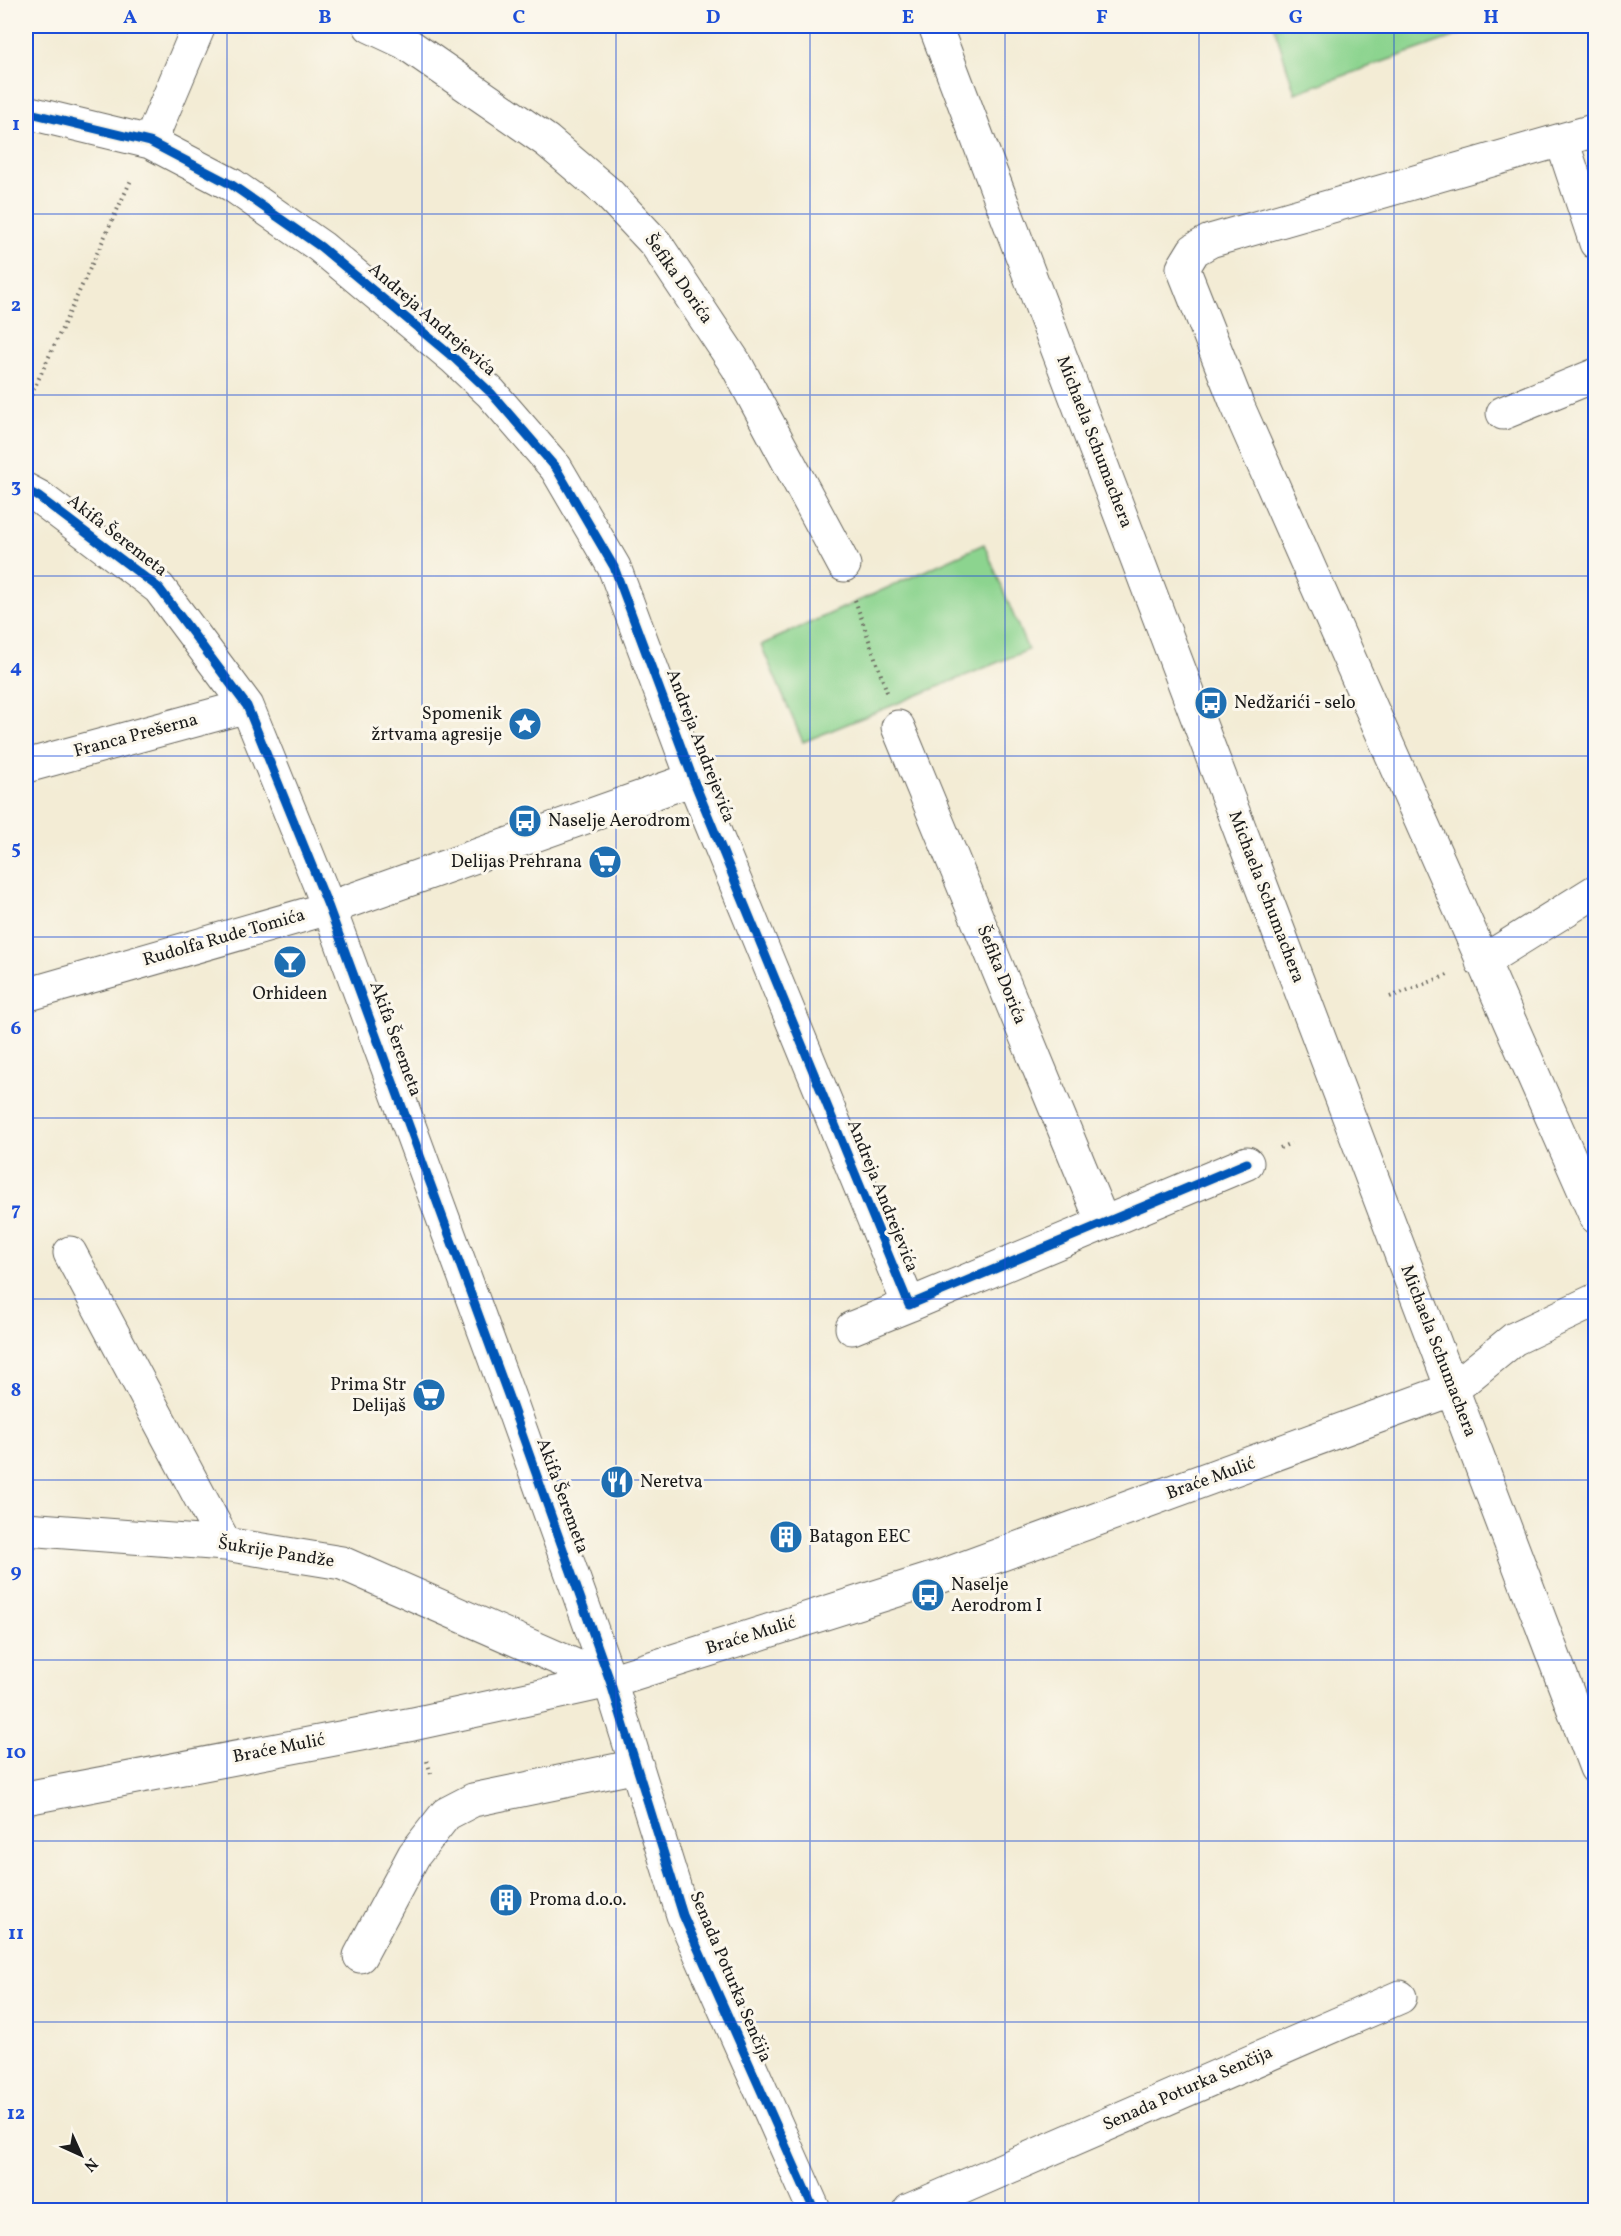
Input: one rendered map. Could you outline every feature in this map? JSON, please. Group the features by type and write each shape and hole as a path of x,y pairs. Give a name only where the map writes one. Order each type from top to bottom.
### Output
{"street":[{"path":"150,142 199,26"},
{"name":"Šefika Dorića","path":"370,26 404,42 547,141 606,192 656,244 737,366 844,565"},
{"name":"Michaela Schumachera","path":"936,26 1596,1768"},
{"name":"Andreja Andrejevića","path":"26,112 150,142 232,185 321,247 454,358 491,393 556,468 614,567 693,779 909,1305"},
{"path":"1596,130 1210,241 1194,250 1183,268 1236,402 1596,1217"},
{"path":"1562,141 1596,243"},
{"path":"1503,413 1596,375"},
{"name":"Akifa Šeremeta","path":"26,490 39,497 159,588 244,700 329,908 512,1406 610,1681"},
{"name":"Franca Prešerna","path":"26,766 244,700"},
{"name":"Šefika Dorića","path":"898,727 1103,1223"},
{"name":"Rudolfa Rude Tomića","path":"26,995 329,908 693,779"},
{"path":"1482,962 1596,891"},
{"path":"852,1328 1247,1163"},
{"path":"70,1253 225,1544"},
{"name":"Braće Mulić","path":"26,1798 413,1724 610,1681 942,1576 1453,1389 1514,1339 1596,1300"},
{"name":"Šukrije Pandže","path":"26,1529 225,1544 342,1563 610,1681"},
{"name":"Senada Poturka Senčija","path":"610,1681 683,1915 814,2211"},
{"path":"360,1956 414,1855 446,1814 473,1800 637,1766"},
{"name":"Senada Poturka Senčija","path":"910,2211 1400,1997"}],"path":[{"path":"26,406 150,142"},
{"path":"844,565 898,727"},
{"path":"1390,997 1482,962"},
{"path":"413,1724 446,1814"}],"green space":[{"path":"1274,26 1484,26 1295,93"},
{"path":"984,544 1028,650 803,742 761,645"}],"cycle path":[{"path":"26,112 150,142 232,185 321,247 454,358 491,393 556,468 614,567 693,779 909,1305 1247,1163"},
{"path":"26,490 39,497 159,588 247,706 329,908 512,1406 610,1681 683,1915 814,2210"}],"place":[{"name":"Nedžarići - selo","path":"1211,703"},
{"name":"Spomenik žrtvama agresije","path":"525,724"},
{"name":"Naselje Aerodrom","path":"525,821"},
{"name":"Delijas Prehrana","path":"605,862"},
{"name":"Orhideen","path":"290,962"},
{"name":"Prima Str Delijaš","path":"429,1395"},
{"name":"Neretva","path":"617,1482"},
{"name":"Batagon EEC","path":"786,1537"},
{"name":"Naselje Aerodrom I","path":"928,1595"},
{"name":"Proma d.o.o.","path":"506,1900"}]}
